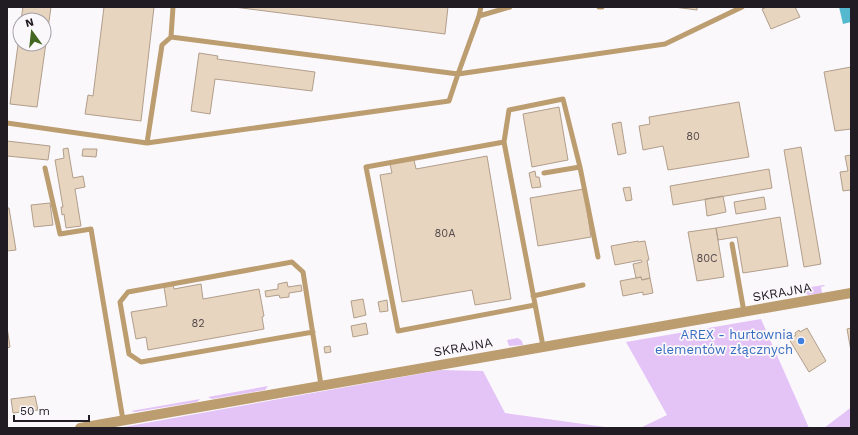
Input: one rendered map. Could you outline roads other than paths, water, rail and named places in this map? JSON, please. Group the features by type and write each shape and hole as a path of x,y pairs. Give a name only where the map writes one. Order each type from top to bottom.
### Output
{"street":[{"name":"SKRAJNA","path":"80,428 851,293"}],"lane":[{"path":"147,143 162,45 171,37 173,7"},
{"path":"7,123 147,143 449,101 481,7"},
{"path":"479,16 510,7"},
{"path":"171,37 458,74 665,44 742,7"},
{"path":"543,346 504,142 509,110 563,99 580,167 598,257"},
{"path":"504,142 366,167 398,330 535,305"},
{"path":"544,173 580,167"},
{"path":"45,168 60,234 91,229 123,420"},
{"path":"732,244 744,312"},
{"path":"313,332 141,362 129,354 120,302 128,292 292,262 304,272 313,332 320,385"},
{"path":"533,296 583,286"}],"water":[{"path":"839,7 851,7 851,22 843,24"}],"place":[{"name":"AREX - hurtownia elementów złącznych","path":"801,341"}]}
